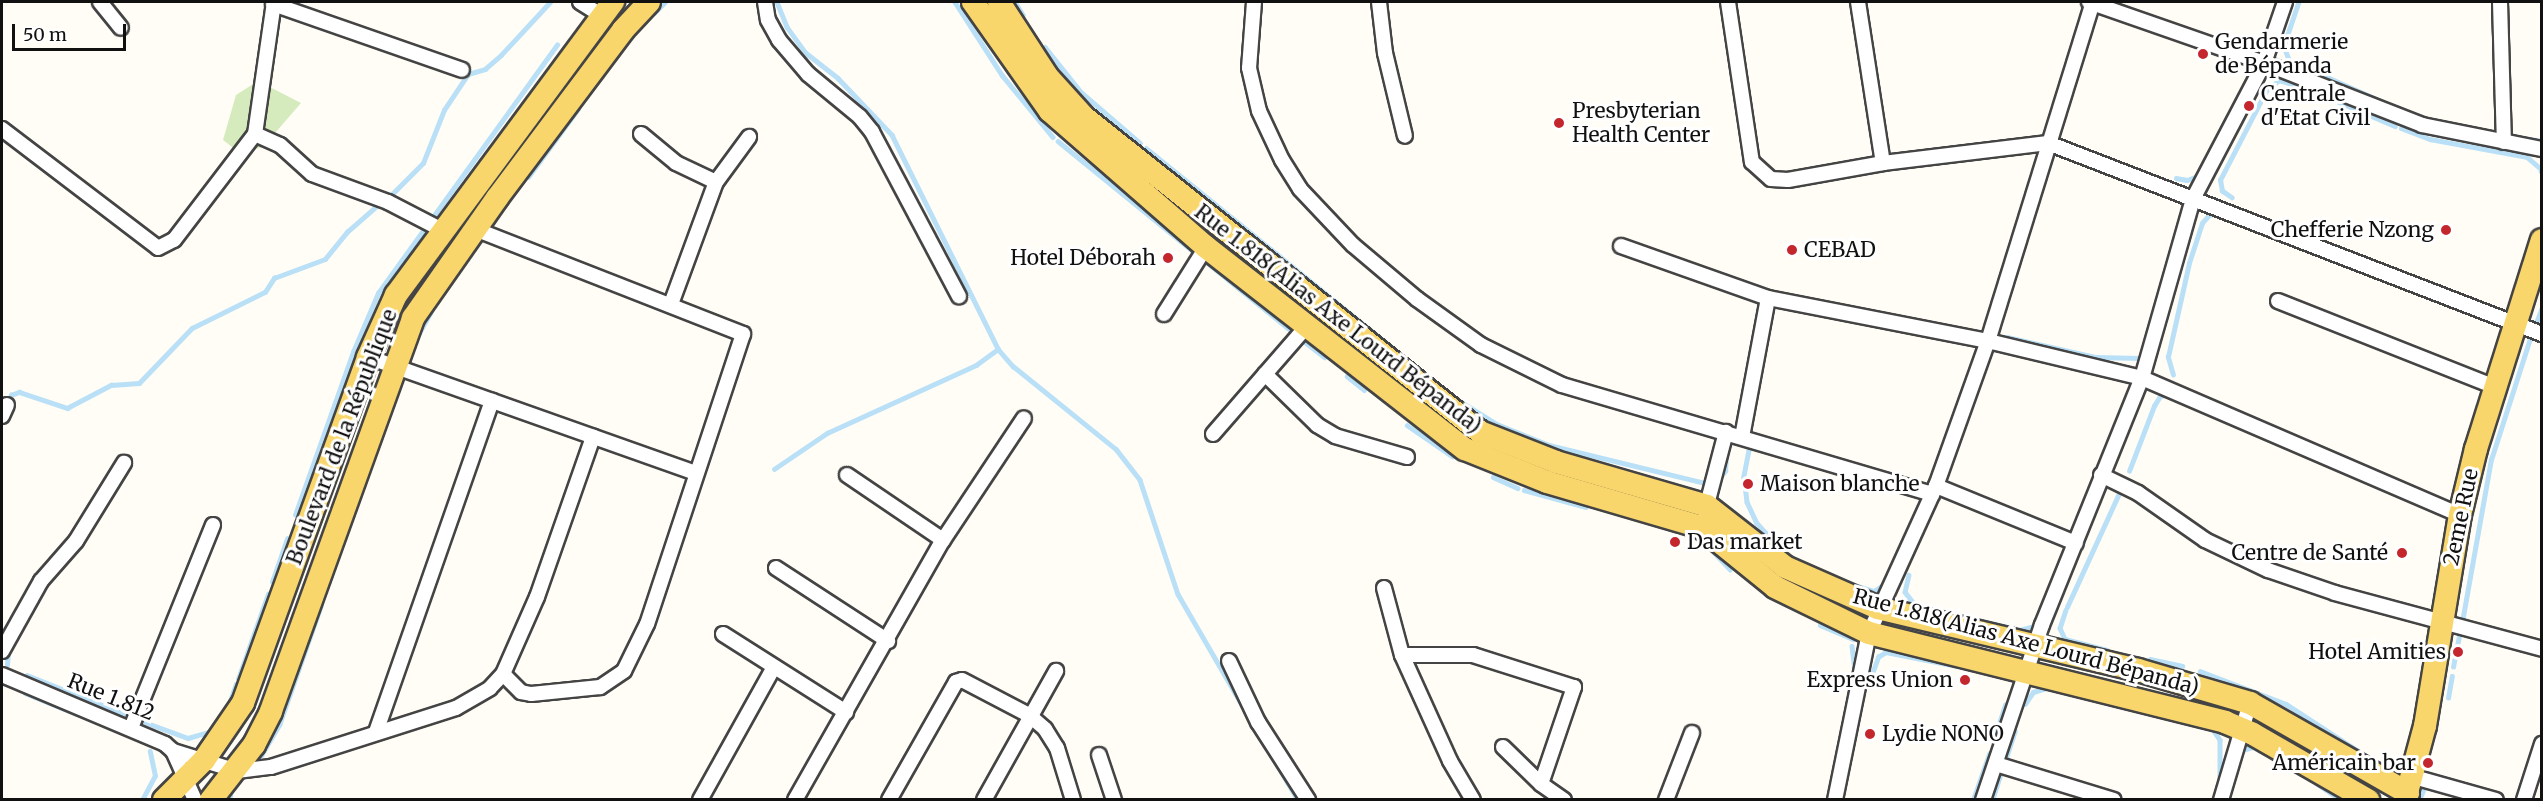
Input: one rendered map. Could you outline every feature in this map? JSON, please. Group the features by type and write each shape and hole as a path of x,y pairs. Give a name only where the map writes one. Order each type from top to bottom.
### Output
{"main road":[{"name":"Boulevard de la République","path":"211,800 237,771 254,745 287,672 394,366 413,318 475,229 623,30 649,2"},
{"name":"Rue 1.818(Alias Axe Lourd Bépanda)","path":"973,2 1050,111 1206,247 1306,327 1465,448 1547,482 1704,516 1775,587 1869,633 2027,673 2132,696 2240,727 2368,800"},
{"name":"Rue 1.818(Alias Axe Lourd Bépanda)","path":"999,2 1047,76 1085,118 1453,414 1511,446 1704,516 1785,567 1878,608 2138,670 2250,703 2409,790"},
{"name":"Boulevard de la République","path":"164,800 190,790 204,760 243,703 368,357 431,224 607,8"},
{"name":"2eme Rue","path":"2409,790 2460,515 2495,387 2541,240"}],"street":[{"path":"100,2 121,28"},
{"path":"580,2 607,8"},
{"path":"765,2 768,20 786,48 808,74 860,117 872,132 959,296"},
{"path":"1254,2 1249,57 1259,111 1300,189 1353,245 1481,345 1562,385 1934,490 2076,543"},
{"path":"1379,2 1385,53 1405,136"},
{"path":"1728,2 1752,162 1760,173 1771,179 1788,180 1883,163 2048,143 2541,334"},
{"path":"1858,2 1883,163"},
{"path":"1835,800 1869,633 1878,608 1934,490 1988,341 2091,2 2264,63 2422,125 2541,149"},
{"path":"1983,800 2034,647 2101,475 2142,378 2193,199 2264,63 2285,2"},
{"path":"2,129 158,248 174,240 255,134 273,3 462,70"},
{"path":"2504,4 2504,142"},
{"path":"255,134 280,145 312,174 383,200 431,224"},
{"path":"641,134 676,163 716,182"},
{"path":"671,304 716,182 749,137"},
{"path":"475,229 743,334 695,473 647,624 624,671 600,687 531,694 522,692 503,674"},
{"path":"1621,246 1768,298 1988,341 2142,378 2460,515"},
{"path":"1164,314 1206,247"},
{"path":"1742,437 1768,298"},
{"path":"2278,301 2495,387"},
{"path":"1213,434 1306,327"},
{"path":"368,357 695,473"},
{"path":"1265,374 1317,425 1360,445 1407,457"},
{"path":"376,732 492,401"},
{"path":"795,800 888,641 943,540 1024,418"},
{"path":"1704,516 1725,432"},
{"path":"237,771 280,765 376,732 456,708 482,693 503,674 537,597 593,437"},
{"path":"2,651 41,581 76,541 124,464"},
{"path":"847,475 943,540"},
{"path":"2101,475 2138,493 2205,540 2268,570 2335,593 2541,649"},
{"path":"131,728 213,525"},
{"path":"776,568 888,641"},
{"path":"1384,588 1402,655 1450,761 1473,800"},
{"path":"723,634 846,712"},
{"path":"1402,655 1473,655 1574,687 1541,784"},
{"path":"1229,661 1258,722 1308,800"},
{"path":"700,800 774,667"},
{"path":"984,800 1029,715 1056,671"},
{"name":"Rue 1.812","path":"2,675 131,728 172,751 237,771"},
{"path":"889,800 956,682 968,682 1029,715 1057,748 1073,800"},
{"path":"2221,800 2240,727 2250,703"},
{"path":"1666,800 1692,733"},
{"path":"2524,800 2541,744"},
{"path":"1503,747 1541,784 1564,800"},
{"path":"172,751 190,790"},
{"path":"1099,755 1114,800"},
{"path":"1996,764 2114,800"},
{"path":"2409,790 2496,800"}],"green space":[{"path":"258,81 301,103 263,147 240,153 223,140 236,95"}],"waterway":[{"path":"387,199 423,163 444,110 468,74 485,69 501,55 550,2"},
{"path":"654,13 665,2"},
{"path":"777,2 787,27 805,52 838,78 892,135 998,349 1013,366 1116,449 1140,480 1178,594 1248,715"},
{"path":"955,2 1002,75 1053,137"},
{"path":"1015,2 1023,15"},
{"path":"2299,2 2284,46 2289,60 2394,107"},
{"path":"295,515 353,352 378,293 557,45"},
{"path":"1045,47 1081,92 1140,143"},
{"path":"2232,198 2222,191 2220,180 2266,91 2279,80 2302,87"},
{"path":"2304,87 2395,126"},
{"path":"528,177 578,109"},
{"path":"2401,128 2430,139 2527,157 2539,167"},
{"path":"2515,137 2542,141"},
{"path":"1058,141 1199,256"},
{"path":"1146,148 1420,370"},
{"path":"2176,178 2187,180 2198,176"},
{"path":"7,404 11,395 19,392 67,408 111,385 139,383 192,328 265,292 274,278 325,259 347,232 380,203"},
{"path":"2173,375 2168,357 2189,263 2202,223 2209,215 2218,213"},
{"path":"1203,259 1294,333"},
{"path":"2536,323 2542,307"},
{"path":"418,335 430,313"},
{"path":"2462,622 2491,460 2532,332"},
{"path":"2007,337 2096,357 2139,358"},
{"path":"1300,338 1324,357"},
{"path":"774,469 827,433 976,365 998,349"},
{"path":"1347,376 1364,390"},
{"path":"2129,471 2154,406 2160,396 2169,394"},
{"path":"1455,398 1497,424 1549,445 1709,484"},
{"path":"1407,425 1452,456"},
{"path":"1750,445 1744,477 1747,502 1757,523 1783,552"},
{"path":"1717,481 1725,471 1726,455"},
{"path":"1493,477 1518,488"},
{"path":"2067,607 2122,487"},
{"path":"1524,490 1586,507"},
{"path":"272,582 287,539"},
{"path":"1713,551 1730,569"},
{"path":"1909,575 1905,592 1915,605 2020,630 2037,625"},
{"path":"1848,583 1874,591 1886,583"},
{"path":"238,679 268,594"},
{"path":"255,766 279,725 321,605"},
{"path":"2066,610 2060,628 2065,639 2107,650"},
{"path":"1820,625 1853,639"},
{"path":"2453,667 2460,630"},
{"path":"1852,646 1855,672"},
{"path":"7,665 8,651"},
{"path":"1869,682 1878,657 1886,652 1957,666"},
{"path":"2150,659 2182,666"},
{"path":"2200,671 2286,704 2380,765"},
{"path":"27,675 132,717"},
{"path":"2448,698 2452,676"},
{"path":"228,707 236,684"},
{"path":"2025,704 2033,692 2047,688"},
{"path":"25,693 77,714"},
{"path":"1993,742 2005,705"},
{"path":"139,720 188,738 212,731"},
{"path":"2212,728 2220,740 2220,785"},
{"path":"2006,758 2015,731"},
{"path":"2239,751 2256,746"},
{"path":"142,800 155,776 150,752"},
{"path":"1973,800 1989,754"},
{"path":"1275,761 1298,800"},
{"path":"1992,800 2002,770"},
{"path":"2316,783 2341,800"},
{"path":"2419,800 2425,786"},
{"path":"227,800 230,796"}],"place":[{"name":"Gendarmerie de Bépanda","path":"2203,54"},
{"name":"Centrale d'Etat Civil","path":"2249,106"},
{"name":"Presbyterian Health Center","path":"1559,123"},
{"name":"Chefferie Nzong","path":"2446,230"},
{"name":"CEBAD","path":"1792,250"},
{"name":"Hotel Déborah","path":"1168,258"},
{"name":"Maison blanche","path":"1748,484"},
{"name":"Das market","path":"1675,542"},
{"name":"Centre de Santé","path":"2402,553"},
{"name":"Hotel Amities","path":"2458,652"},
{"name":"Express Union","path":"1965,680"},
{"name":"Lydie NONO","path":"1870,734"},
{"name":"Américain bar","path":"2428,763"}]}
